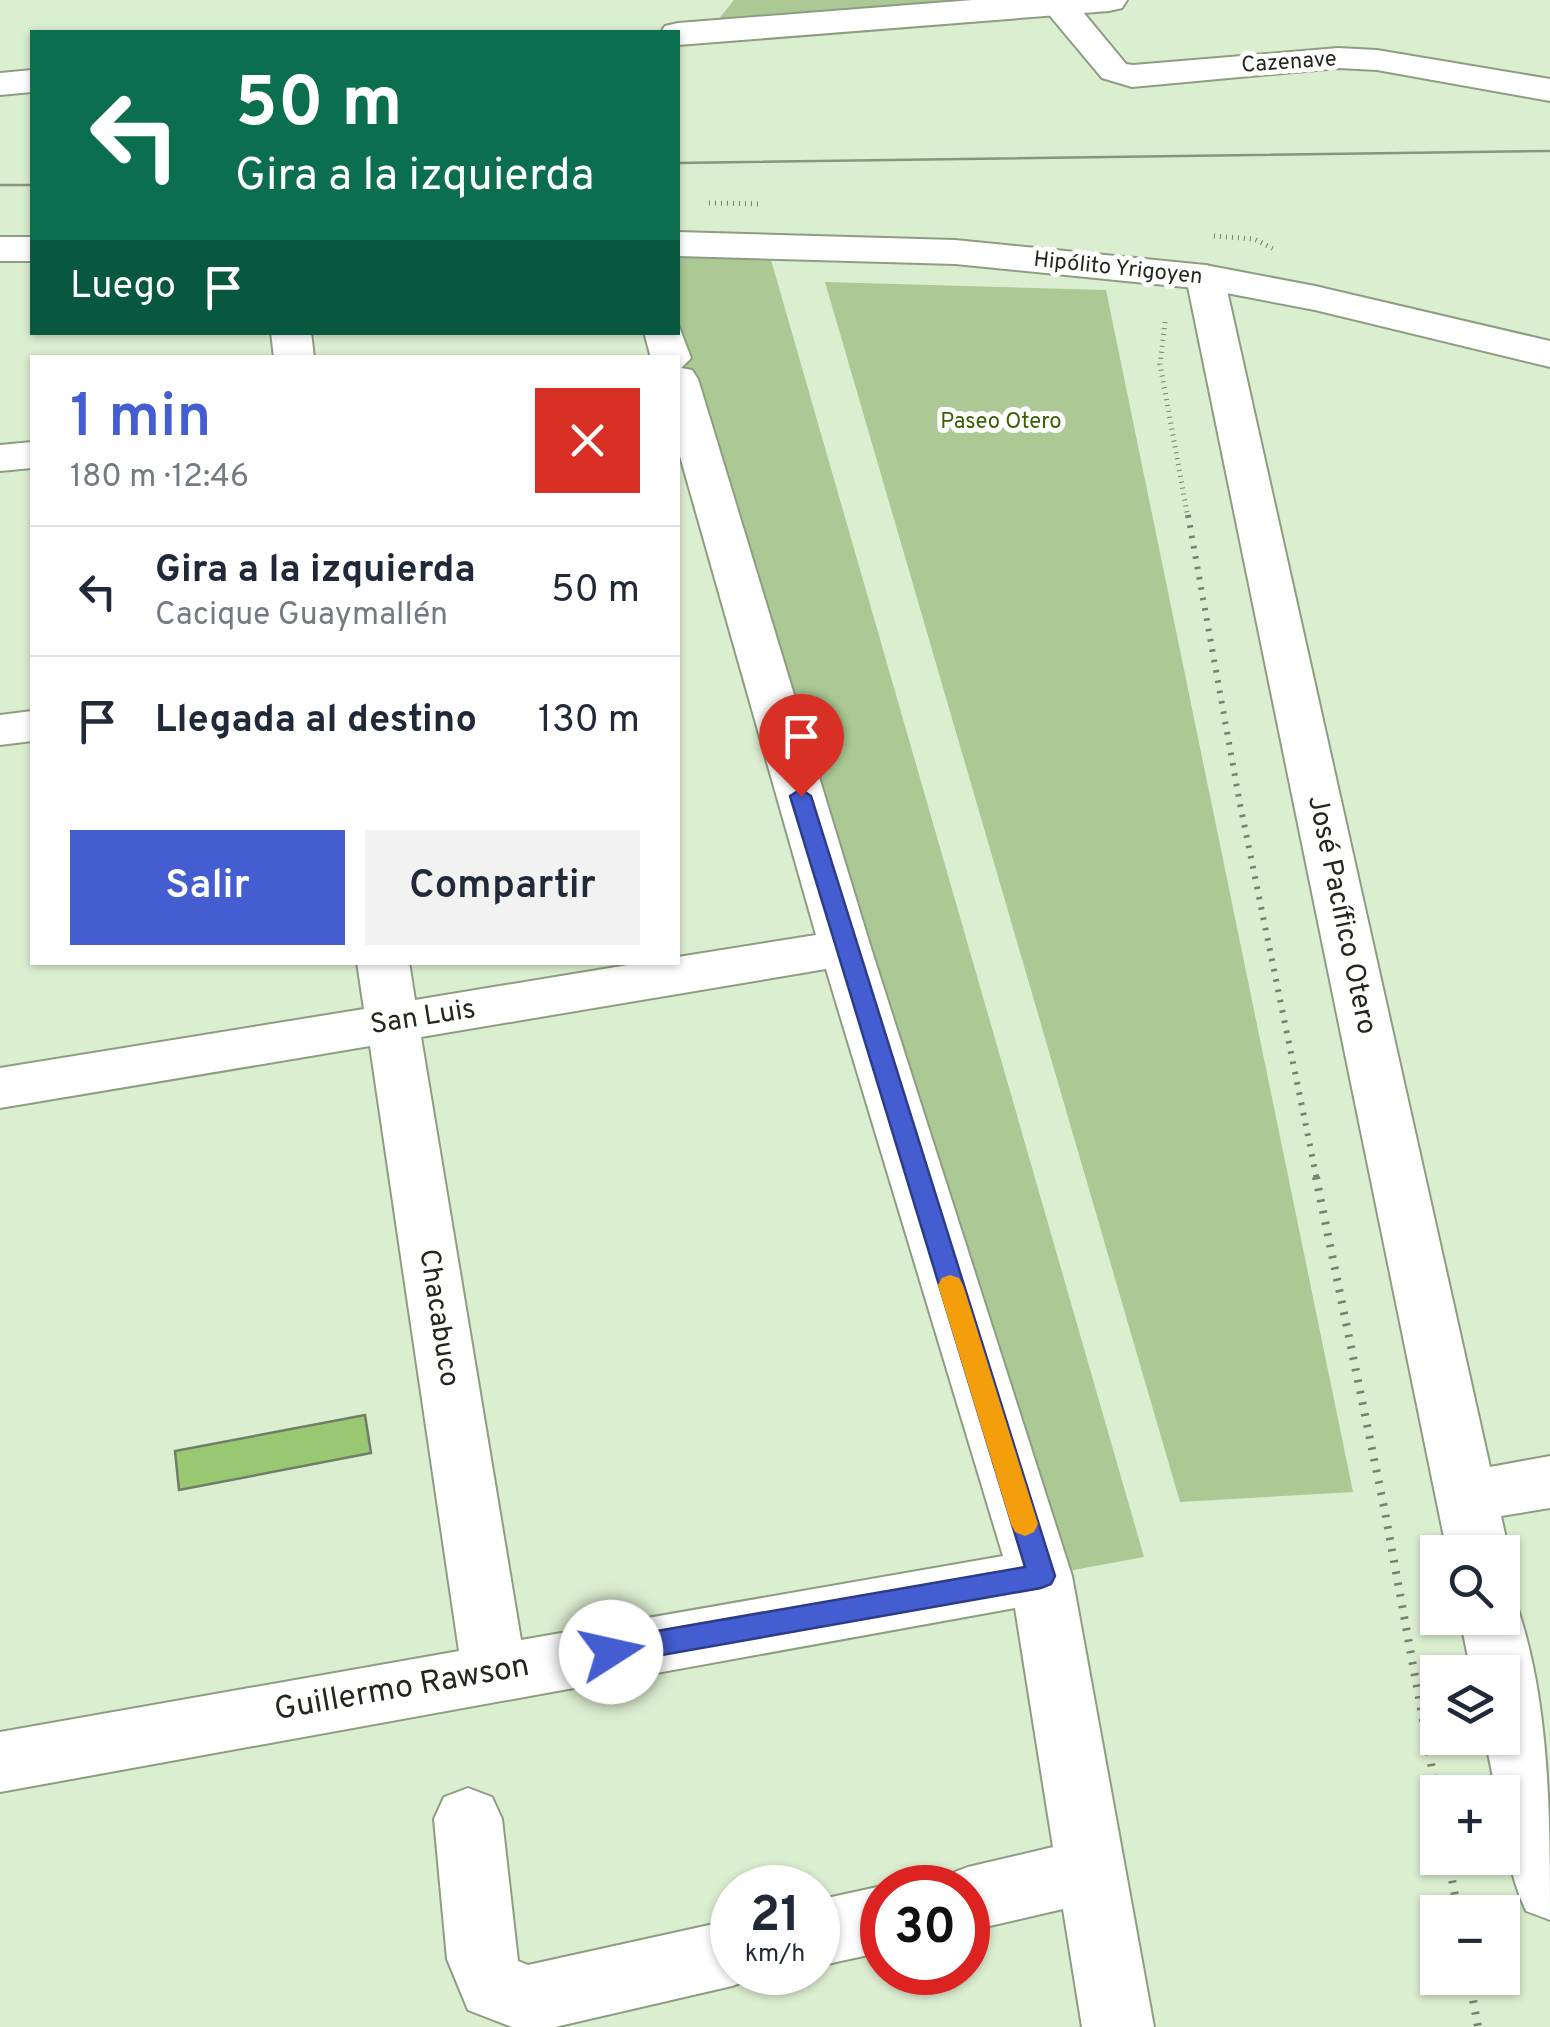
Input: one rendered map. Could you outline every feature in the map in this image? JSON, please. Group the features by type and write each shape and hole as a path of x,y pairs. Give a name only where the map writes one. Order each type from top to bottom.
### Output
{"main road":[{"path":"680,34 1109,0"},
{"path":"0,84 30,82"},
{"name":"Hipólito Yrigoyen","path":"680,244 956,252 1188,275 1316,298 1550,354"},
{"path":"0,249 30,248"}],"street":[{"name":"Cazenave","path":"1058,4 1114,71 1132,76 1338,58 1377,60 1550,90"},
{"name":"José Pacífico Otero","path":"1188,275 1472,1525"},
{"path":"680,386 846,948 1041,1576 1118,2027"},
{"path":"0,458 30,455"},
{"path":"0,730 30,726"},
{"name":"San Luis","path":"0,1088 846,948"},
{"name":"Chacabuco","path":"383,965 494,1672"},
{"path":"1472,1525 1550,1482"},
{"name":"Guillermo Rawson","path":"0,1762 1041,1576"},
{"path":"1496,1635 1550,1888"},
{"path":"468,1819 482,1959 494,1986 528,1999 710,1958"},
{"path":"990,1895 1091,1871"}],"path":[{"path":"706,203 777,204"},
{"path":"1188,275 1160,364 1240,804 1385,1512 1433,1775"},
{"path":"1472,1995 1478,2027"}],"green space":[{"path":"734,0 1077,0 709,31"},
{"path":"680,244 750,245 771,260 1144,1557 1041,1576 680,383"},
{"name":"Paseo Otero","path":"825,282 1106,290 1353,1492 1180,1502"}],"building":[{"path":"365,1415 371,1453 179,1490 175,1451"}],"tram line":[{"path":"680,163 1550,151"},
{"path":"0,185 30,185"}],"slow traffic":[{"path":"950,1285 1025,1524"}],"route":[{"path":"611,1652 1041,1576 801,796"}]}
